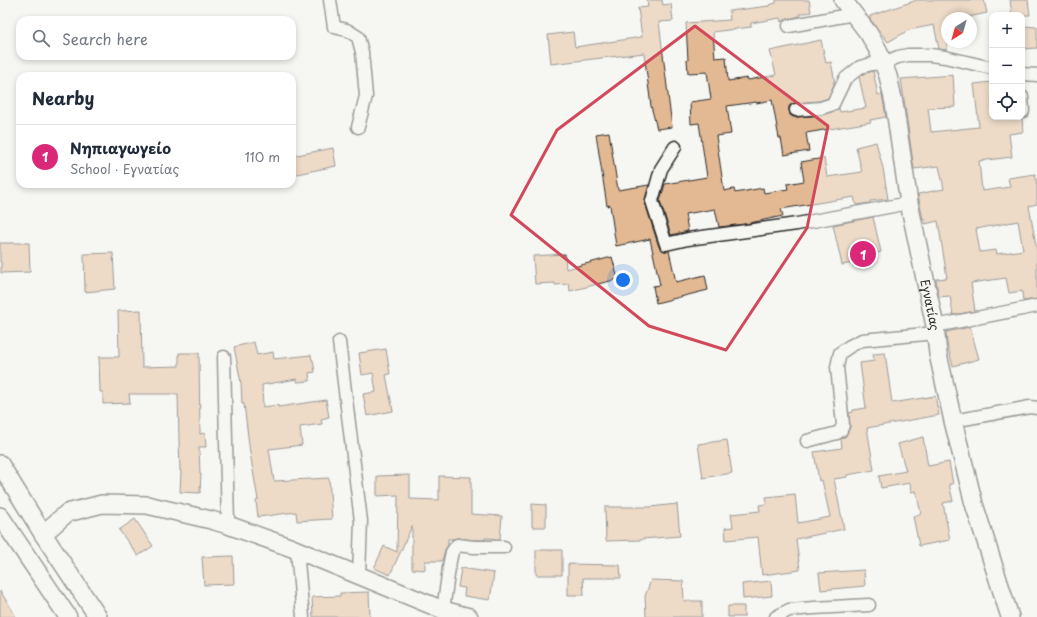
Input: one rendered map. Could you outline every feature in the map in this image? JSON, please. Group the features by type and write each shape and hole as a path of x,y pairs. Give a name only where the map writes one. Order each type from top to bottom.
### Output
{"street":[{"path":"330,0 334,27 347,30 358,37 362,52 366,96 358,127"},
{"name":"Εγνατίας","path":"843,0 869,34 878,50 888,76 894,103 910,203 935,330 938,354 953,422 974,504 1010,617"},
{"path":"789,26 854,14"},
{"path":"796,110 821,108 833,104 845,79 860,67 883,63 898,57 908,55 930,55 989,67"},
{"path":"1025,74 1037,75"},
{"path":"675,147 660,169 652,201 666,244 688,239 797,224 910,203"},
{"path":"807,441 837,433 841,430 843,425 837,367 840,353 850,346 862,340 935,330 1037,306"},
{"path":"339,342 361,521 359,575"},
{"path":"224,357 228,526"},
{"path":"953,422 1030,407 1037,408"},
{"path":"0,464 43,534 98,617"},
{"path":"43,534 67,513 102,504 147,505 212,520 297,550 443,610 469,617"},
{"path":"0,516 68,617"},
{"path":"443,610 450,561 452,552 457,545 474,547 504,546"},
{"path":"297,550 303,617"},
{"path":"776,617 789,610 869,605"}],"highlighted area":[{"path":"695,26 828,126 807,228 726,350 649,326 511,215 557,130"}],"building":[{"path":"647,0 662,0 663,5 671,4 673,21 659,22 672,127 657,129 651,106 644,53 551,64 548,35 573,32 575,47 642,37 638,8 648,7"},
{"path":"776,0 809,0 811,12 799,14 800,16 781,22 780,18 751,23 751,27 713,32 715,58 726,57 728,81 747,78 748,80 776,75 770,51 821,40 826,63 831,62 835,82 833,82 834,84 828,98 819,101 792,104 789,106 790,115 797,117 822,115 835,111 839,108 840,112 866,108 859,77 873,71 878,95 882,94 886,117 870,120 871,122 806,133 809,151 784,155 781,138 779,138 772,100 727,106 731,134 716,136 724,191 734,189 735,193 763,188 764,193 788,189 787,184 804,181 801,162 824,158 827,177 862,172 856,147 876,142 883,168 888,199 870,201 870,203 856,205 854,197 781,209 783,216 745,224 719,227 715,209 685,214 688,231 671,235 660,201 665,184 707,177 699,123 691,124 690,102 711,99 707,72 688,73 686,23 730,20 729,11 769,6 776,3"},
{"path":"917,0 984,0 987,13 977,15 977,12 941,12 941,48 947,48 947,50 939,49 934,25 909,30 888,42 870,19 870,16"},
{"path":"1010,0 1028,0 1030,15 1025,15 1025,12 1012,12"},
{"path":"1025,26 1037,27 1037,48 1025,49"},
{"path":"953,75 955,107 928,108 931,132 979,127 974,84 989,82 989,120 1022,120 1023,132 1009,134 1012,157 979,161 982,191 1010,187 1008,178 1035,174 1037,204 1029,206 1037,251 1037,299 1023,301 1022,291 1009,293 1006,278 971,283 975,311 953,315 950,296 939,297 937,288 936,279 947,278 938,221 925,224 918,194 944,189 939,166 914,169 901,79","holes":["1018,221 1023,250 997,254 996,250 980,252 976,229"]},
{"path":"609,132 618,190 649,185 645,203 659,247 664,251 669,251 676,282 705,275 708,290 656,303 653,286 660,285 650,239 616,246 610,205 607,206 596,134"},
{"path":"333,148 336,166 296,174 296,155"},
{"path":"873,217 881,252 873,254 874,259 842,265 833,225"},
{"path":"0,243 29,243 30,272 1,273"},
{"path":"113,253 115,289 85,292 84,254"},
{"path":"565,254 566,269 612,257 618,279 570,291 569,284 535,284 533,256"},
{"path":"141,310 142,367 179,366 179,353 199,353 200,434 205,433 206,447 199,447 201,474 200,493 180,492 181,471 178,394 129,394 130,403 103,404 103,392 100,392 99,357 119,357 118,311"},
{"path":"970,327 979,359 953,366 947,344 946,332"},
{"path":"254,342 257,355 273,352 274,359 311,355 315,372 309,373 310,381 297,382 297,379 262,385 263,407 278,405 278,407 326,400 329,417 321,419 322,424 300,427 302,445 269,449 274,481 329,478 332,519 297,521 296,512 258,517 256,501 258,500 244,404 242,404 241,383 234,347"},
{"path":"386,349 390,374 386,375 393,411 367,416 363,394 376,392 373,373 362,375 359,353"},
{"path":"885,353 892,403 935,396 939,415 867,428 874,470 834,479 844,529 796,539 800,570 762,575 758,537 726,540 725,528 733,527 731,514 760,511 759,505 767,504 766,497 795,494 798,523 830,517 822,480 819,481 814,452 842,448 841,439 846,436 850,427 849,413 853,412 853,410 866,408 860,363 874,361 873,354"},
{"path":"923,437 928,466 949,462 953,484 949,484 953,501 943,503 950,540 919,546 913,516 921,514 916,491 911,492 910,483 881,488 879,476 906,471 898,444"},
{"path":"727,440 732,473 703,478 698,444"},
{"path":"410,475 410,499 439,500 439,476 471,477 471,514 502,516 500,539 448,539 448,545 442,561 425,561 425,570 412,569 412,526 390,575 374,568 384,546 397,552 398,495 377,496 377,476"},
{"path":"532,504 546,505 546,527 532,527"},
{"path":"677,504 680,536 642,540 606,541 605,507 650,507"},
{"path":"135,519 153,546 138,556 119,530"},
{"path":"536,550 562,550 562,575 536,575"},
{"path":"233,556 234,584 204,585 202,557"},
{"path":"568,564 620,565 621,578 583,578 584,595 568,595"},
{"path":"461,568 494,573 490,600 464,596 465,588 458,587"},
{"path":"864,570 865,586 821,590 819,573"},
{"path":"651,580 683,581 684,601 702,601 702,617 646,617 645,596"},
{"path":"771,581 772,596 743,599 742,584"},
{"path":"0,591 11,608 16,617 0,617"},
{"path":"369,592 370,617 313,617 312,597 340,596 340,593"},
{"path":"728,606 744,606 744,617 728,617"}],"place":[{"name":"Νηπιαγωγείο","path":"863,254"}]}
